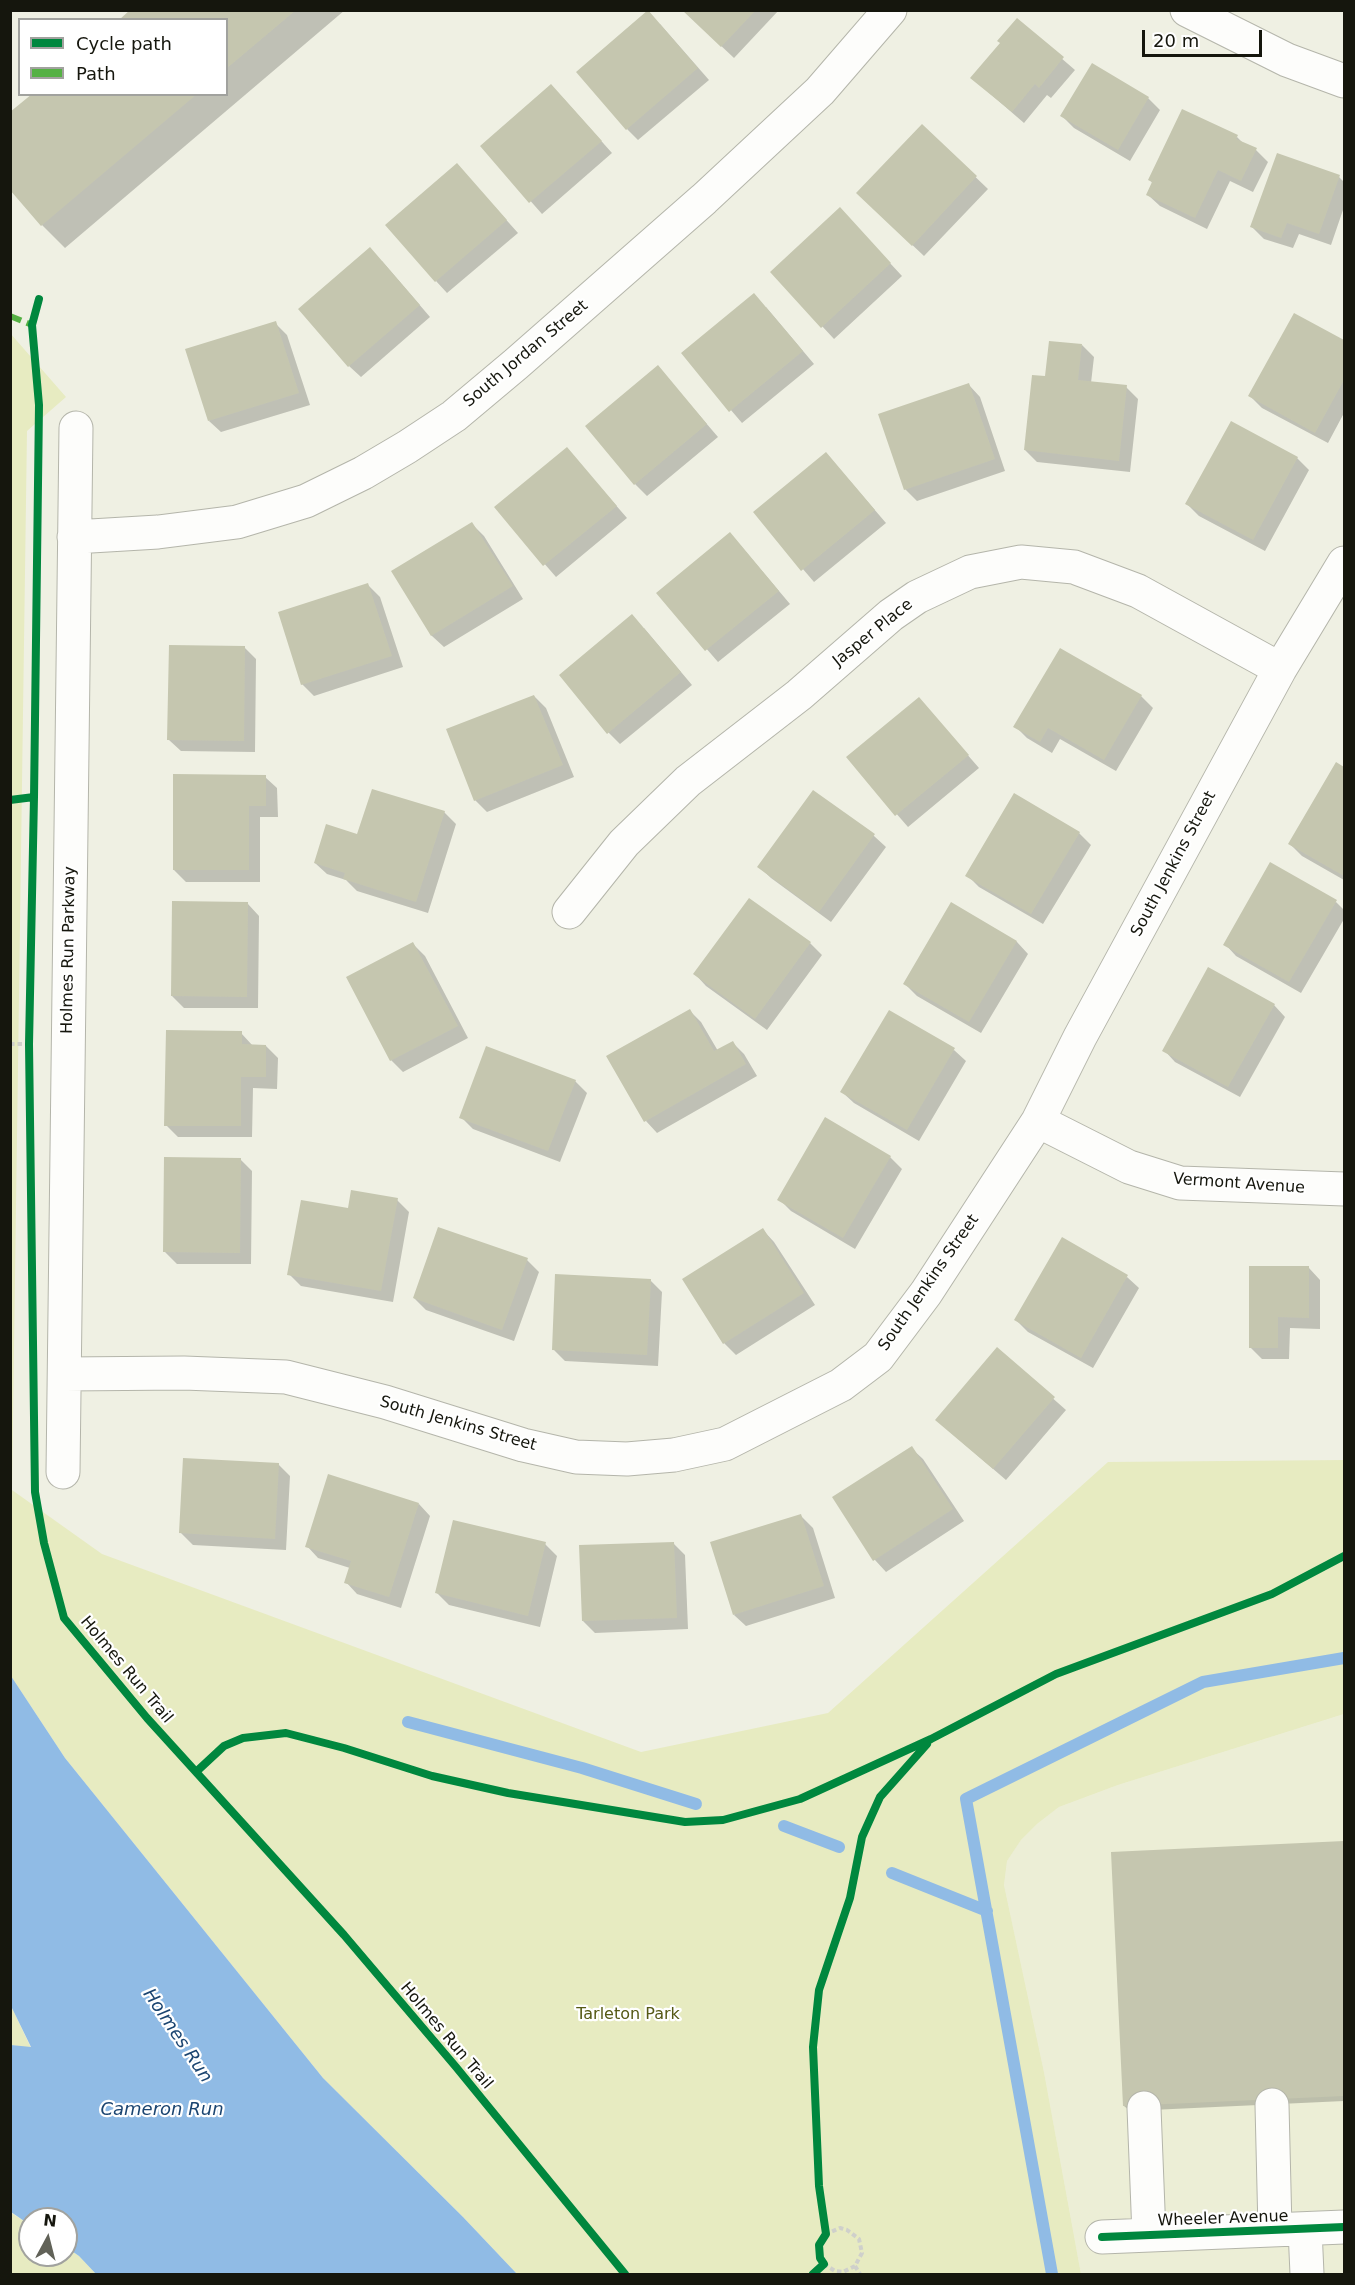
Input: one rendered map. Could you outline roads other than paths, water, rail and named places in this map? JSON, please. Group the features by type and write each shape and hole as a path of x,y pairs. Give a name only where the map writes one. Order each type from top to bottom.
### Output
{"street":[{"name":"South Jordan Street","path":"74,537 158,532 237,522 306,501 363,473 407,447 454,416 704,199 820,91 890,10"},
{"path":"1187,10 1287,60 1344,81"},
{"name":"Holmes Run Parkway","path":"63,1472 76,428"},
{"name":"Jasper Place","path":"569,912 624,843 688,782 799,695 891,615 917,597 970,572 1021,562 1074,567 1138,591 1280,669"},
{"name":"South Jenkins Street","path":"64,1374 184,1373 286,1377 385,1402 523,1445 576,1456 627,1459 674,1455 725,1444 841,1385 878,1357 926,1293 1038,1121 1080,1036 1280,669 1344,563"},
{"name":"Vermont Avenue","path":"1038,1121 1129,1167 1180,1183 1344,1189"},
{"path":"1272,2105 1290,2229 1307,2274"},
{"path":"1144,2108 1149,2235"},
{"name":"Wheeler Avenue","path":"1102,2237 1344,2227"}],"water":[{"name":"Cameron Run","path":"11,1676 65,1758 323,2078 517,2274 96,2274 78,2255 78,2207 18,2207 18,2217 11,2212 11,2045 31,2047 11,2006"}],"waterway":[{"path":"1052,2274 966,1799 1203,1682 1344,1658"},
{"path":"408,1722 582,1768 696,1804"},
{"path":"784,1826 839,1847"},
{"path":"892,1873 987,1911"}],"park label":[{"name":"Tarleton Park","path":"628,2015"}],"water label":[{"name":"Holmes Run","path":"177,2036"}]}
